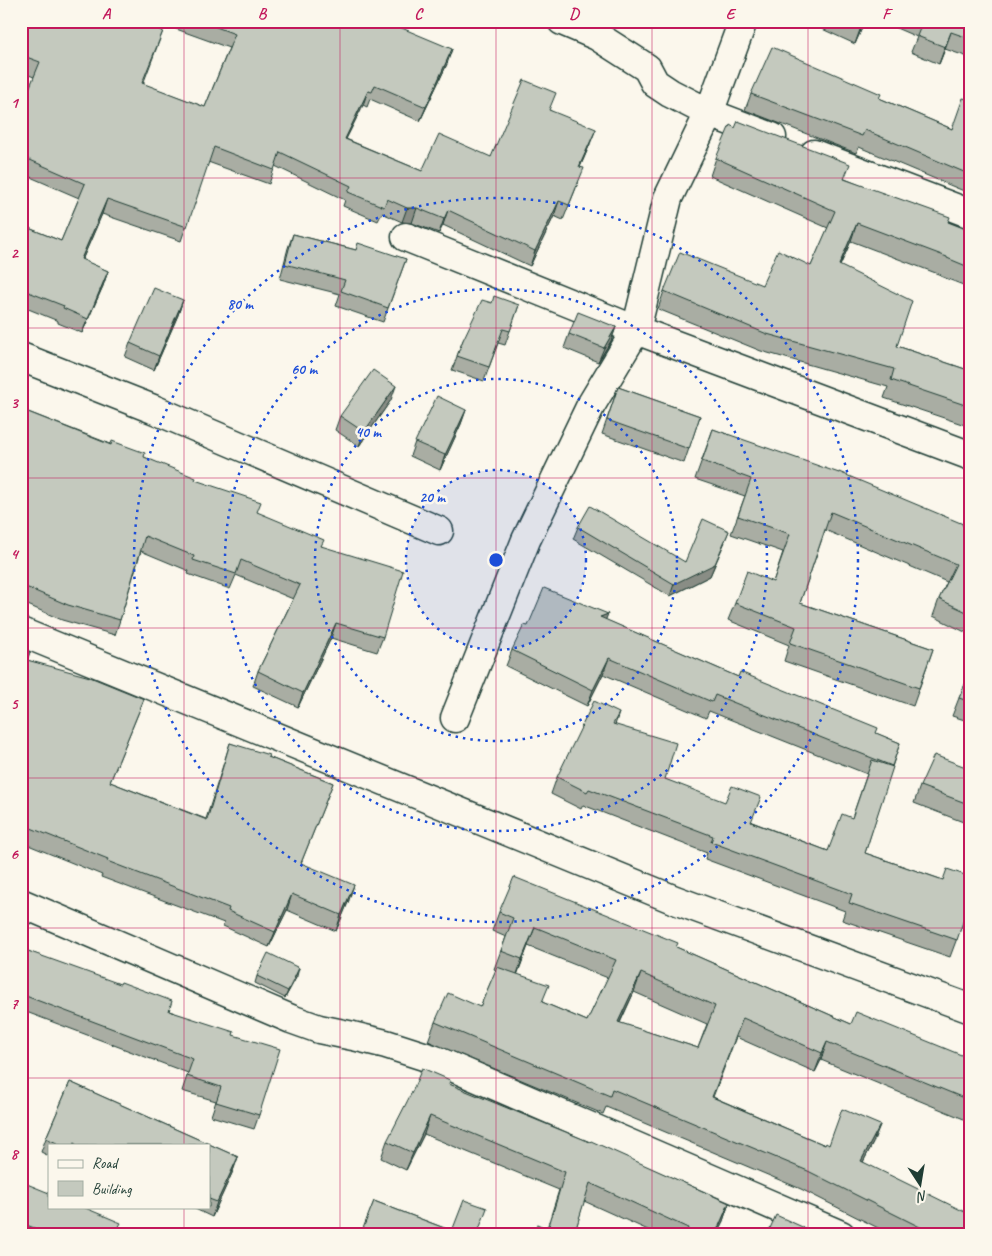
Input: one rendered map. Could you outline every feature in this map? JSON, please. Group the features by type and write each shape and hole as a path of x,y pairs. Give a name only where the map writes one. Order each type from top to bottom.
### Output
{"street":[{"path":"562,21 597,36 647,68 655,83 709,113 971,214"},
{"path":"455,718 526,540 591,405 636,330 668,198 709,113 743,21"},
{"path":"406,237 636,330 971,456"},
{"path":"21,357 153,409 439,531"},
{"path":"21,632 675,900 971,1010"},
{"path":"21,903 291,1019 319,1029 386,1044 436,1060 841,1235"}],"building":[{"path":"21,21 140,21 163,31 142,83 205,107 235,34 200,21 385,21 452,49 426,107 375,85 372,92 368,91 345,139 422,171 439,134 491,157 524,80 556,93 549,110 596,129 579,167 584,168 569,205 559,201 535,251 448,210 444,219 417,208 407,208 387,199 384,207 348,192 351,186 280,152 274,170 214,147 187,227 107,199 81,259 108,271 88,319 63,308 64,306 21,289 21,225 61,241 85,184 21,156 21,106 40,62 21,55"},
{"path":"848,21 864,21 861,27"},
{"path":"923,21 971,21 971,39 951,32 945,47 917,36"},
{"path":"772,47 881,94 879,98 952,129 963,98 971,100 971,175 865,130 862,136 751,94"},
{"path":"738,121 850,164 844,179 950,217 948,222 971,231 971,268 857,223 839,265 912,301 897,346 971,371 971,407 891,380 894,369 767,334 664,291 680,252 762,285 778,250 811,266 835,211 716,158 730,125 735,128"},
{"path":"293,234 356,250 358,243 406,259 388,308 341,291 345,280 285,264"},
{"path":"154,288 183,300 159,356 130,343"},
{"path":"494,296 519,305 510,331 503,329 489,367 457,356 482,300 492,303"},
{"path":"578,312 616,327 604,348 569,334"},
{"path":"373,370 396,386 364,432 340,416"},
{"path":"618,387 700,416 689,449 607,420"},
{"path":"437,396 466,410 445,455 415,442"},
{"path":"21,408 111,445 112,441 145,453 144,457 196,478 195,480 261,502 257,512 324,540 321,546 403,571 383,637 336,623 303,693 258,671 300,585 241,560 236,574 193,560 194,556 145,536 120,620 68,605 21,585"},
{"path":"713,429 839,472 971,529 971,614 939,599 956,564 831,512 800,603 933,649 919,688 790,643 796,627 735,603 747,571 773,582 790,534 738,516 751,479 702,461"},
{"path":"590,506 685,562 703,519 729,531 715,564 674,584 578,527"},
{"path":"544,588 608,614 600,617 738,677 740,672 878,728 876,733 900,743 892,766 715,695 712,702 609,658 593,690 512,650 524,625 528,626"},
{"path":"21,648 30,652 27,660 90,677 144,699 110,782 207,820 230,743 269,755 268,757 333,783 301,863 354,885 341,915 292,894 275,932 228,911 229,908 107,861 108,859 21,824"},
{"path":"971,671 971,702 959,698"},
{"path":"594,701 619,713 613,724 676,743 665,779 725,802 732,786 761,797 751,822 828,851 842,814 852,818 872,760 893,767 865,853 943,880 947,869 971,877 971,905 969,904 957,940 849,903 852,894 711,842 713,836 589,789 587,792 557,777"},
{"path":"934,755 971,769 971,805 920,786"},
{"path":"514,877 678,943 676,947 851,1024 856,1012 971,1059 971,1101 827,1042 822,1053 743,1018 712,1097 825,1145 826,1143 829,1145 842,1109 880,1125 861,1161 971,1215 971,1235 936,1235 808,1171 612,1089 610,1096 435,1022 448,993 480,1007 497,967 549,985 542,1002 587,1021 616,960 535,927 522,959 501,951 513,918 499,912","holes":["641,973 715,1006 698,1048 618,1022"]},
{"path":"21,948 172,1001 169,1011 234,1032 233,1035 280,1049 259,1115 216,1102 221,1087 187,1076 193,1059 21,994"},
{"path":"268,953 299,968 288,991 257,976"},
{"path":"422,1068 450,1080 449,1084 591,1141 729,1203 715,1235 686,1235 688,1228 590,1183 574,1235 533,1235 537,1224 548,1229 565,1172 430,1116 413,1153 387,1141"},
{"path":"70,1082 209,1144 59,1144 46,1138"},
{"path":"210,1144 238,1157 217,1202 210,1199"},
{"path":"27,1184 48,1193 48,1208 85,1208 121,1223 118,1228 135,1235 53,1235 21,1223 21,1197"},
{"path":"464,1200 487,1208 477,1235 373,1235 362,1231 374,1201 452,1231"},
{"path":"776,1215 820,1235 767,1235"}]}
